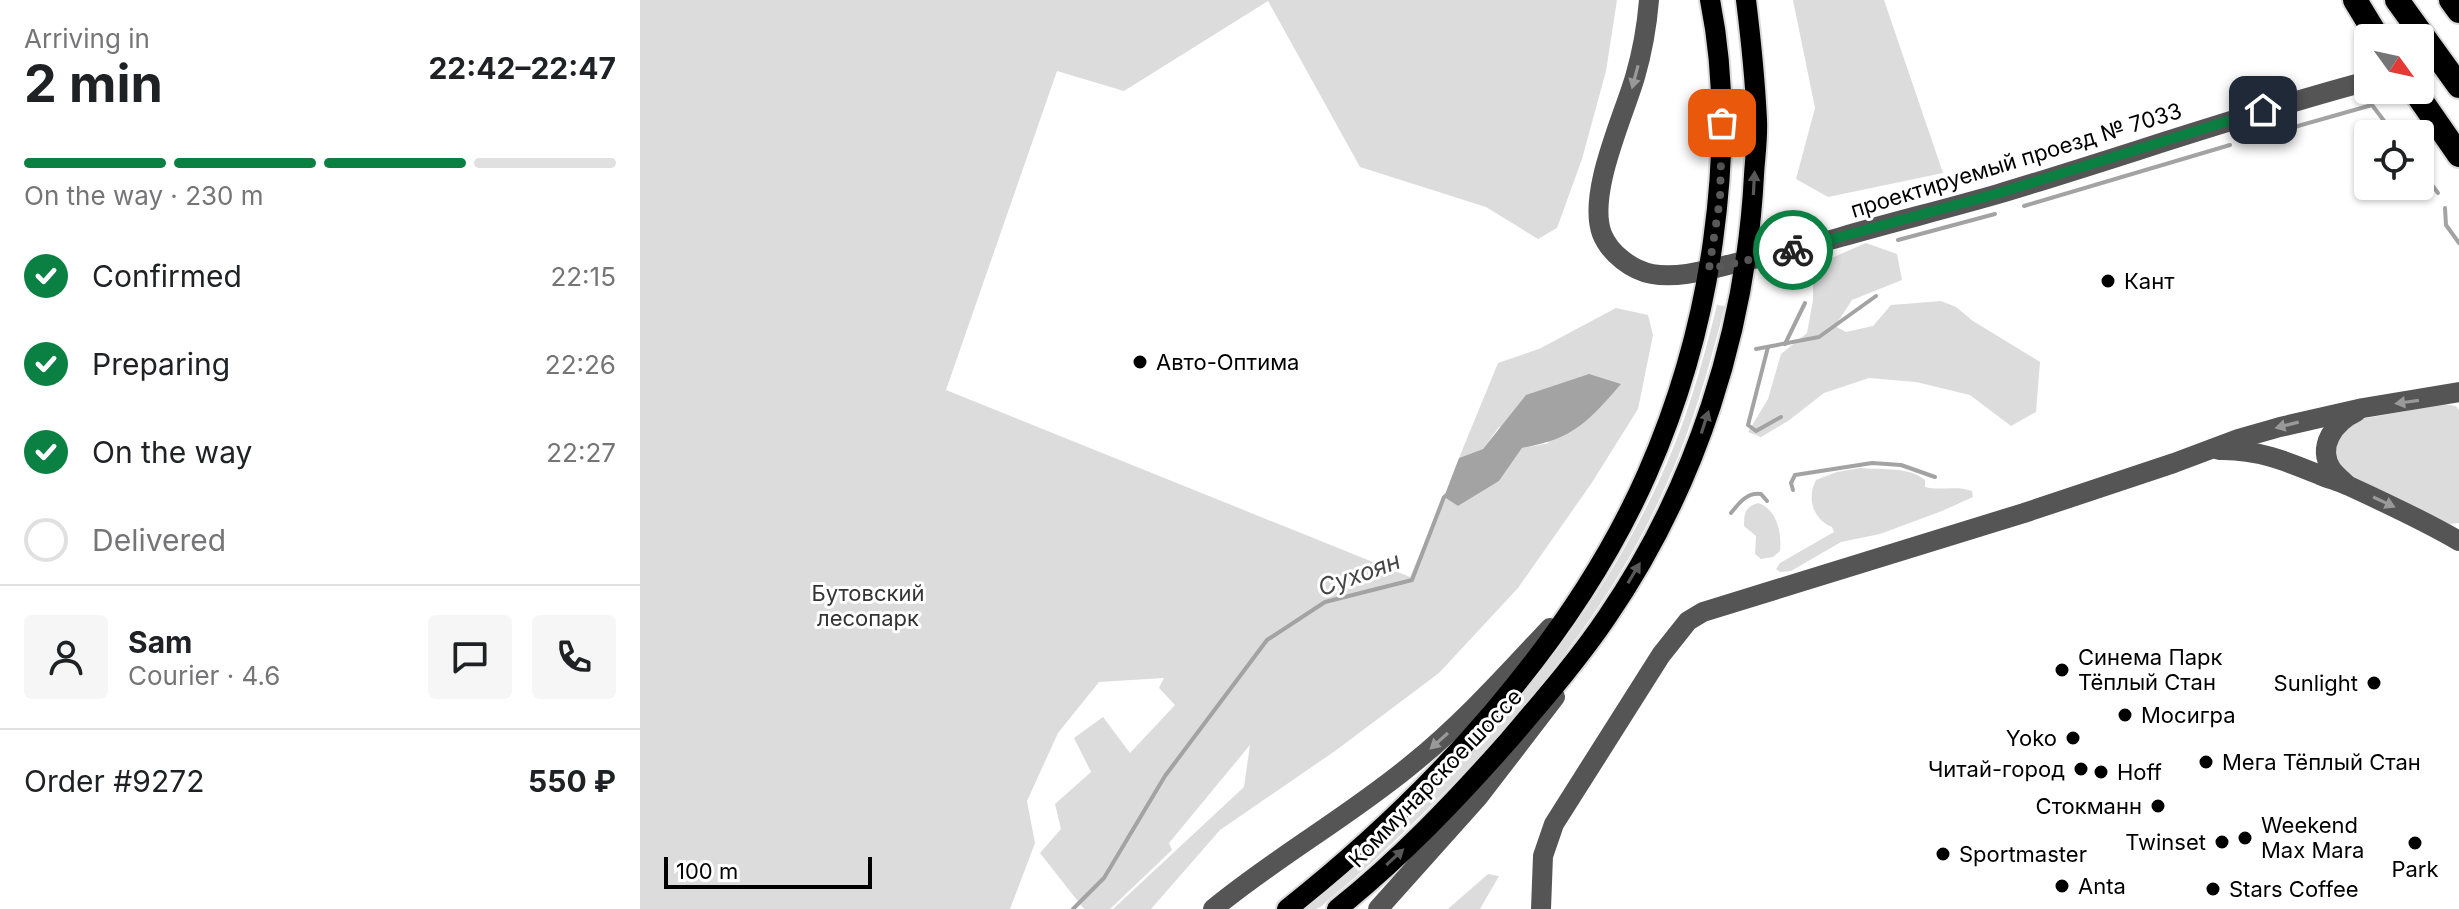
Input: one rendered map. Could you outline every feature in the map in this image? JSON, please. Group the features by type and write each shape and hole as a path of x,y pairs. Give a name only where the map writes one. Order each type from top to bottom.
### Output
{"highway":[{"path":"2397,0 2459,86"},
{"path":"2451,0 2459,11"},
{"path":"2424,104 2459,155"}],"main road":[{"name":"Коммунарское шоссе","path":"1287,909 1338,869 1409,802 1458,751 1520,678 1595,571 1646,476 1690,354 1709,269 1720,199 1722,123 1710,0"},
{"name":"Коммунарское шоссе","path":"1337,909 1422,832 1482,771 1543,701 1607,617 1650,546 1676,494 1701,434 1724,365 1747,260 1757,124 1746,0"}],"street":[{"name":"проектируемый проезд № 7033","path":"1649,0 1636,74 1600,187 1597,212 1609,247 1624,262 1654,274 1709,269 1785,252 1999,193 2235,118 2354,85"},
{"path":"1541,909 1543,856 1554,824 1661,655 1688,621 1703,612 2024,513 2238,439 2363,408 2456,395"},
{"path":"2346,484 2332,469 2326,451 2335,426 2363,408"},
{"path":"2211,450 2256,452 2289,461 2322,477 2346,484 2459,541"},
{"path":"2422,520 2459,529"},
{"path":"1213,909 1251,879 1350,812 1438,743 1572,605"},
{"path":"1378,909 1439,844 1537,723 1607,617"}],"green space":[{"name":"Бутовский лесопарк","path":"640,0 1617,0 1606,71 1582,159 1557,228 1538,239 1486,207 1360,167 1268,1 1124,91 1057,71 946,390 1410,577 1444,497 1458,506 1499,481 1522,448 1550,443 1499,427 1483,449 1459,458 1498,363 1539,349 1616,308 1648,315 1653,335 1638,409 1591,484 1518,588 1439,673 1335,751 1220,830 1151,909 1113,909 1244,787 1250,745 1169,843 1172,850 1110,909 1084,909 1040,853 1061,829 1055,804 1091,772 1074,738 1103,717 1130,753 1175,705 1159,688 1164,678 1099,682 1058,733 1027,801 1035,843 1010,909 640,909"},
{"path":"1793,0 1884,0 1943,173 1828,197 1796,179 1815,108"},
{"path":"1866,243 1897,254 1902,280 1852,300 1835,326 1846,332 1873,326 1891,305 1941,301 1956,307 1973,321 2040,362 2036,412 2011,426 1970,395 1916,382 1869,378 1824,393 1761,437 1748,432 1768,399 1781,354 1807,333 1813,300 1813,266"},
{"path":"1717,305 1725,306 1684,442 1642,535 1581,632 1509,723 1430,807 1322,906 1304,909 1407,818 1457,768 1505,715 1590,603 1627,544 1668,461 1692,396"},
{"path":"2444,404 2456,406 2459,410 2459,523 2449,524 2353,479 2334,462 2339,431 2356,420"},
{"path":"1860,468 1910,472 1925,480 1925,487 1966,489 1972,491 1973,497 1880,534 1841,542 1791,571 1780,572 1776,569 1780,563 1834,532 1816,514 1812,494 1816,480"},
{"path":"1758,503 1774,516 1780,537 1780,551 1773,557 1761,559 1755,554 1756,536 1744,526 1746,511"},
{"path":"1488,874 1499,876 1480,909 1448,909"}],"shaded area":[{"path":"1589,374 1621,384 1589,419 1554,440 1522,448 1499,481 1458,506 1444,497 1459,458 1483,449 1526,395"}],"waterway":[{"path":"2252,139 2372,105 2383,120"},
{"path":"2024,206 2230,145"},
{"path":"2434,188 2438,193"},
{"path":"2445,208 2446,225 2459,243"},
{"path":"1898,240 1995,214"},
{"path":"1756,349 1819,337 1876,296"},
{"path":"1785,344 1805,303"},
{"path":"1768,347 1748,425 1756,431 1781,417"},
{"path":"1793,490 1791,483 1795,475 1872,463 1901,465 1935,477"},
{"name":"Сухоян","path":"1073,909 1104,878 1165,776 1267,640 1325,602 1412,580 1444,497 1448,494"},
{"path":"1731,513 1752,495 1761,494 1767,501"}],"way so far":[{"path":"1722,123 1720,199 1709,269 1793,250"}],"place":[{"name":"Кант","path":"2108,281"},
{"name":"Авто-Оптима","path":"1140,362"},
{"name":"Синема Парк Тёплый Стан","path":"2062,670"},
{"name":"Sunlight","path":"2374,683"},
{"name":"Мосигра","path":"2125,715"},
{"name":"Yoko","path":"2073,738"},
{"name":"Мега Тёплый Cтан","path":"2206,762"},
{"name":"Читай-город","path":"2081,769"},
{"name":"Hoff","path":"2101,772"},
{"name":"Стокманн","path":"2158,806"},
{"name":"Weekend Max Mara","path":"2245,838"},
{"name":"Twinset","path":"2222,842"},
{"name":"Park","path":"2415,843"},
{"name":"Sportmaster","path":"1943,854"},
{"name":"Anta","path":"2062,886"},
{"name":"Stars Coffee","path":"2213,889"}],"route":[{"path":"1793,250 1999,193 2263,110"}]}
